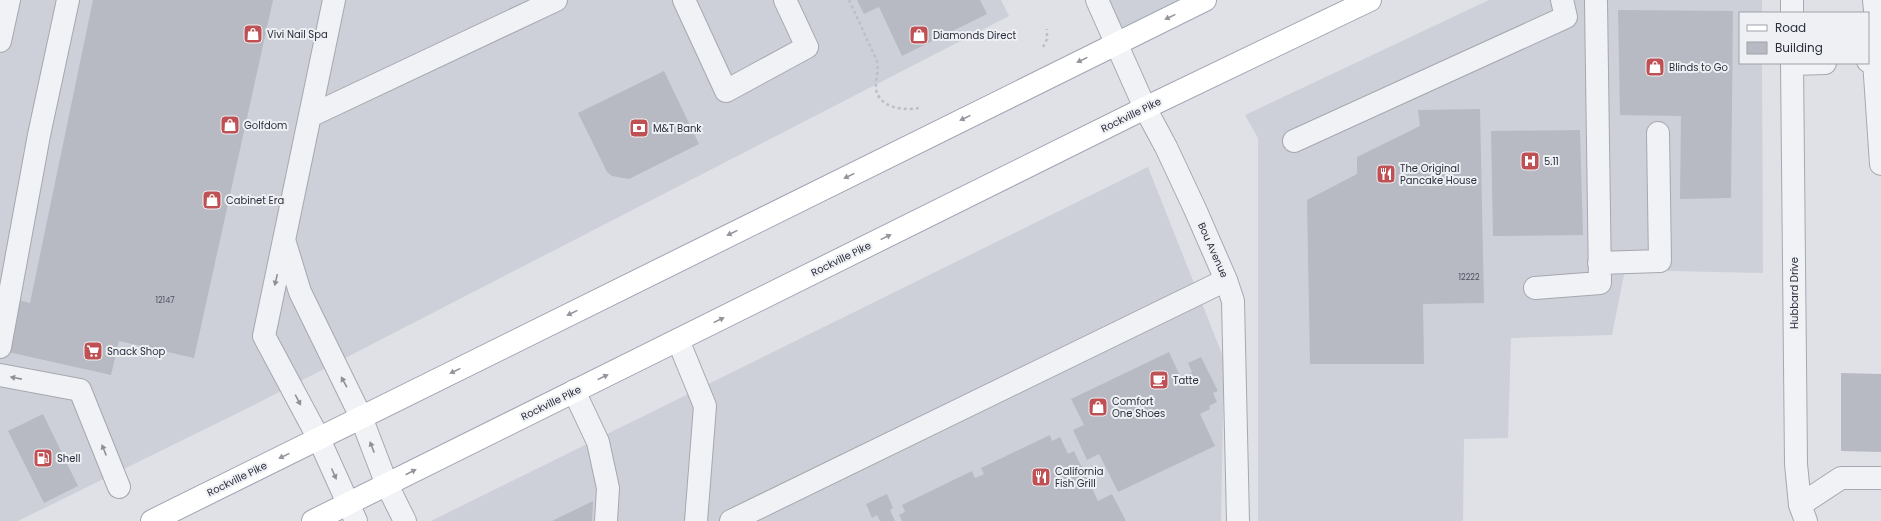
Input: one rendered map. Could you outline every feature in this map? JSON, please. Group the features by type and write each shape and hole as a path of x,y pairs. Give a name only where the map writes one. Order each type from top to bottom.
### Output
{"main road":[{"name":"Rockville Pike","path":"152,521 1205,0"},
{"name":"Rockville Pike","path":"313,521 352,512 387,485 1145,108 1370,0"}],"street":[{"path":"0,41 9,0"},
{"path":"0,347 39,135 68,0"},
{"path":"334,0 264,336 319,439 352,512"},
{"path":"310,116 556,0"},
{"path":"684,0 726,91 807,46 785,0"},
{"name":"Bou Avenue","path":"1097,0 1145,108 1166,147 1226,280 1232,300 1238,521"},
{"path":"1792,0 1792,12"},
{"path":"1874,0 1877,32 1874,61 1881,164"},
{"path":"1294,141 1564,8 1598,1 1600,282 1535,288"},
{"name":"Hubbard Drive","path":"1792,64 1796,464 1803,513"},
{"path":"1600,263 1660,261 1658,132"},
{"path":"284,242 300,292 361,417 387,485 405,521"},
{"path":"731,521 1226,280"},
{"path":"678,340 705,406 696,521"},
{"path":"0,375 80,390 119,487"},
{"path":"574,391 598,442 608,488 606,521"},
{"path":"1803,513 1841,478 1881,478"}],"path":[{"path":"849,0 877,61 878,72 875,88 878,96 887,105 904,110 922,107"},
{"path":"1041,52 1047,39 1047,29"}],"shaded area":[{"path":"0,0 1001,0 1009,16 252,406 18,521 0,521"},
{"path":"1100,0 1205,0 1117,43"},
{"path":"1489,0 1762,0 1762,12 1739,12 1739,64 1762,64 1763,273 1625,270 1612,335 1511,338 1508,438 1464,439 1463,521 1258,521 1258,138 1245,115"},
{"path":"1148,167 1224,359 1221,521 431,521"}],"building":[{"path":"93,0 273,0 194,358 119,341 111,375 8,352 18,300 30,303"},
{"name":"Diamonds Direct","path":"857,0 980,0 987,14 902,56 879,7 864,14"},
{"path":"1618,10 1733,11 1731,198 1680,199 1681,116 1620,115"},
{"name":"M&T Bank","path":"664,71 699,144 629,179 612,176 607,172 578,113"},
{"path":"1480,109 1484,303 1423,304 1424,364 1310,364 1307,200 1357,174 1357,157 1420,126 1418,110"},
{"path":"1580,130 1583,235 1493,236 1491,131"},
{"path":"1169,352 1181,378 1192,372 1188,363 1201,357 1218,391 1213,393 1217,402 1209,406 1210,409 1200,414 1215,446 1118,492 1099,454 1087,460 1073,430 1084,425 1071,399"},
{"path":"1841,373 1881,374 1881,452 1841,451"},
{"name":"Shell","path":"43,414 78,486 44,503 8,431"},
{"path":"1050,435 1052,441 1060,437 1068,454 1074,451 1098,501 1112,494 1126,521 902,521 899,515 905,512 902,505 972,471 975,478 984,474 981,468"},
{"path":"887,494 893,508 890,510 895,521 880,521 877,515 872,518 866,504"},
{"path":"593,501 592,521 552,521"}],"place":[{"name":"Vivi Nail Spa","path":"253,34"},
{"name":"Diamonds Direct","path":"919,35"},
{"name":"Blinds to Go","path":"1655,67"},
{"name":"Golfdom","path":"230,125"},
{"name":"M&T Bank","path":"639,128"},
{"name":"5.11","path":"1530,161"},
{"name":"The Original Pancake House","path":"1386,174"},
{"name":"Cabinet Era","path":"212,200"},
{"name":"Snack Shop","path":"93,351"},
{"name":"Tatte","path":"1159,380"},
{"name":"Comfort One Shoes","path":"1098,407"},
{"name":"Shell","path":"43,458"},
{"name":"California Fish Grill","path":"1041,477"}]}
